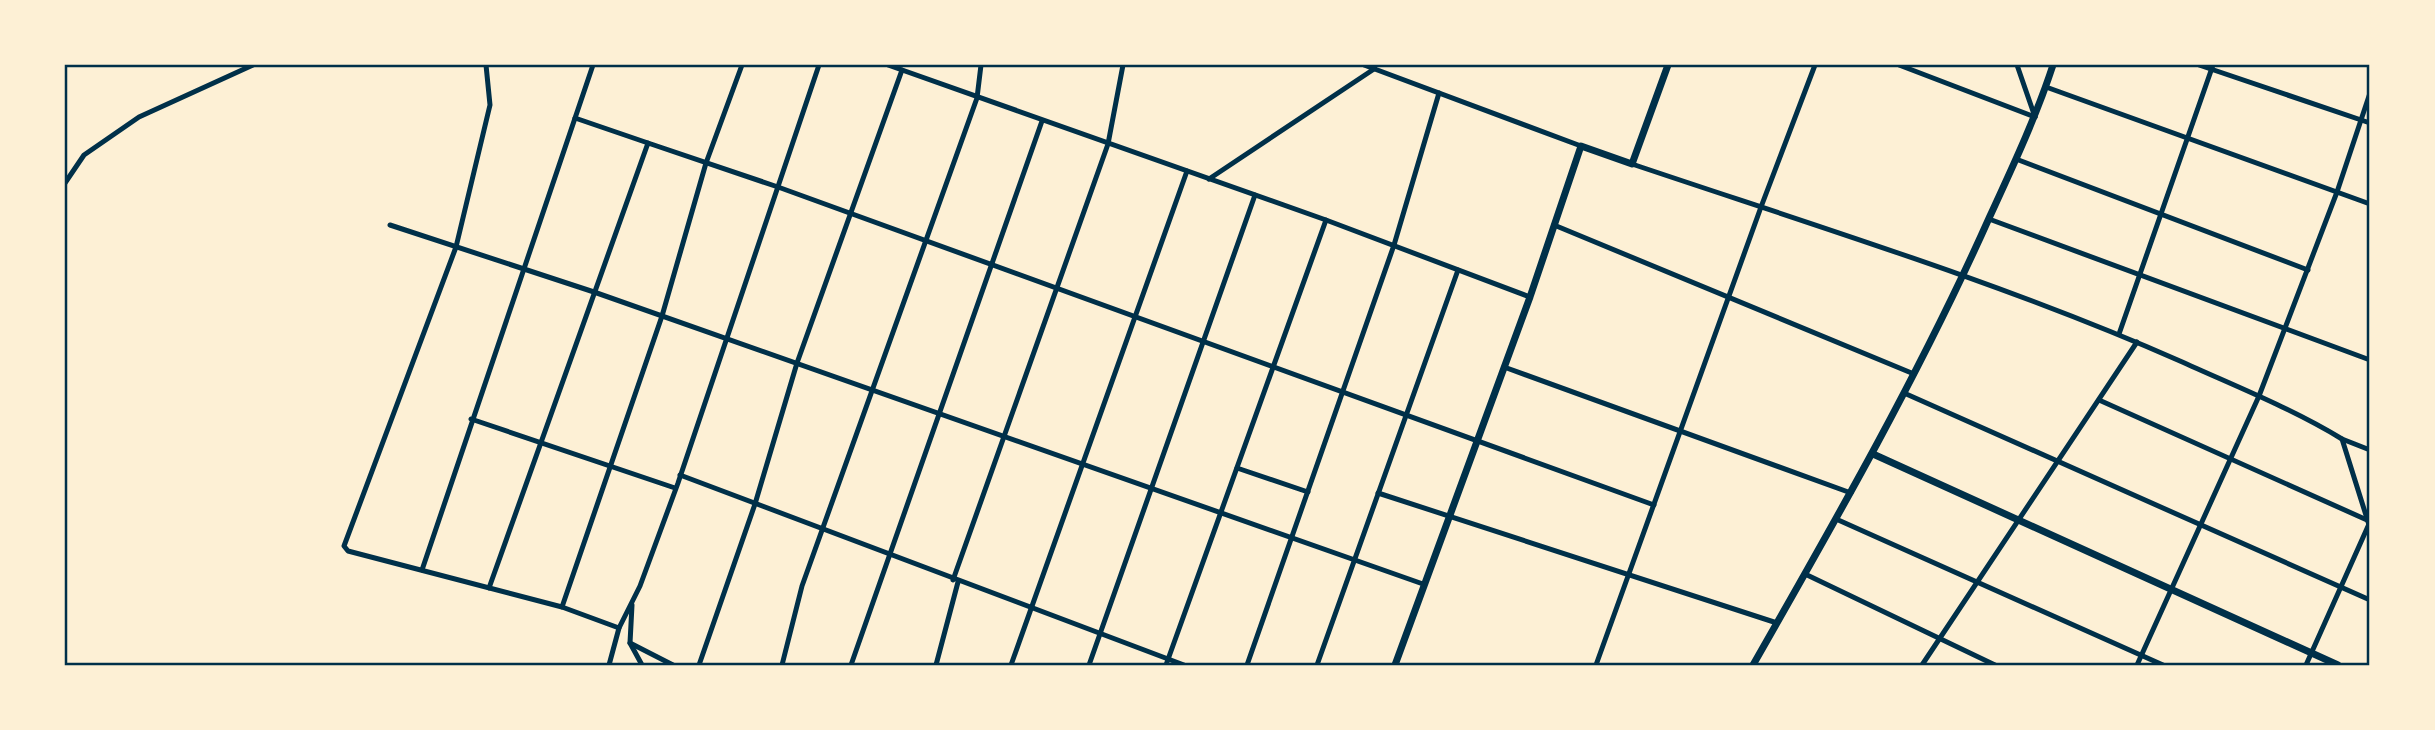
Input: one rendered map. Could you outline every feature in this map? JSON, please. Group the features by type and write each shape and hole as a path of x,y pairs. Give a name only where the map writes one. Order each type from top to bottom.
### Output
{"street":[{"path":"65,183 84,155 139,117 253,65"},
{"path":"486,65 491,106 456,247 344,546 348,551 562,607 619,628"},
{"path":"422,570 522,268 593,65"},
{"path":"562,607 662,316 706,163 742,65"},
{"path":"609,665 619,628 632,602 680,475 819,65"},
{"path":"888,65 1326,220 1530,297"},
{"path":"782,665 802,586 977,98 981,65"},
{"path":"936,665 956,581 1004,436 1108,144 1123,65"},
{"path":"1364,65 1632,164 1964,275 2119,334 2302,415 2342,439 2370,450"},
{"path":"1632,164 1668,65"},
{"path":"1596,665 1815,65"},
{"path":"1899,65 2035,117"},
{"path":"2017,65 2035,117"},
{"path":"1753,665 1873,454 1964,275 2035,117 2053,65"},
{"path":"2199,65 2212,67 2370,122"},
{"path":"1209,179 1374,67"},
{"path":"2119,334 2212,67"},
{"path":"699,665 755,504 797,363 902,70"},
{"path":"2046,87 2370,204"},
{"path":"1247,665 1394,245 1440,93"},
{"path":"2137,665 2259,396 2337,192 2370,93"},
{"path":"575,118 778,187 1654,505"},
{"path":"851,665 1042,121"},
{"path":"489,588 648,143"},
{"path":"1405,665 1395,664 1530,297 1581,146"},
{"path":"2016,159 2308,270"},
{"path":"1011,665 1187,171"},
{"path":"1089,665 1255,195"},
{"path":"1989,219 2370,360"},
{"path":"1167,662 1326,220"},
{"path":"390,225 594,292 1423,584"},
{"path":"1554,225 1914,374"},
{"path":"1317,665 1458,270"},
{"path":"1922,665 2137,342"},
{"path":"1504,367 1851,493"},
{"path":"1905,393 2370,600"},
{"path":"2098,400 2369,523"},
{"path":"471,419 540,440 675,488"},
{"path":"2306,665 2369,523 2342,439"},
{"path":"1873,454 2337,665"},
{"path":"1237,468 1308,492"},
{"path":"680,475 1167,662 1184,665"},
{"path":"1378,493 1777,623"},
{"path":"1836,519 2163,665"},
{"path":"1805,574 1995,665"},
{"path":"632,602 631,643 642,665"},
{"path":"631,643 673,665"}]}
